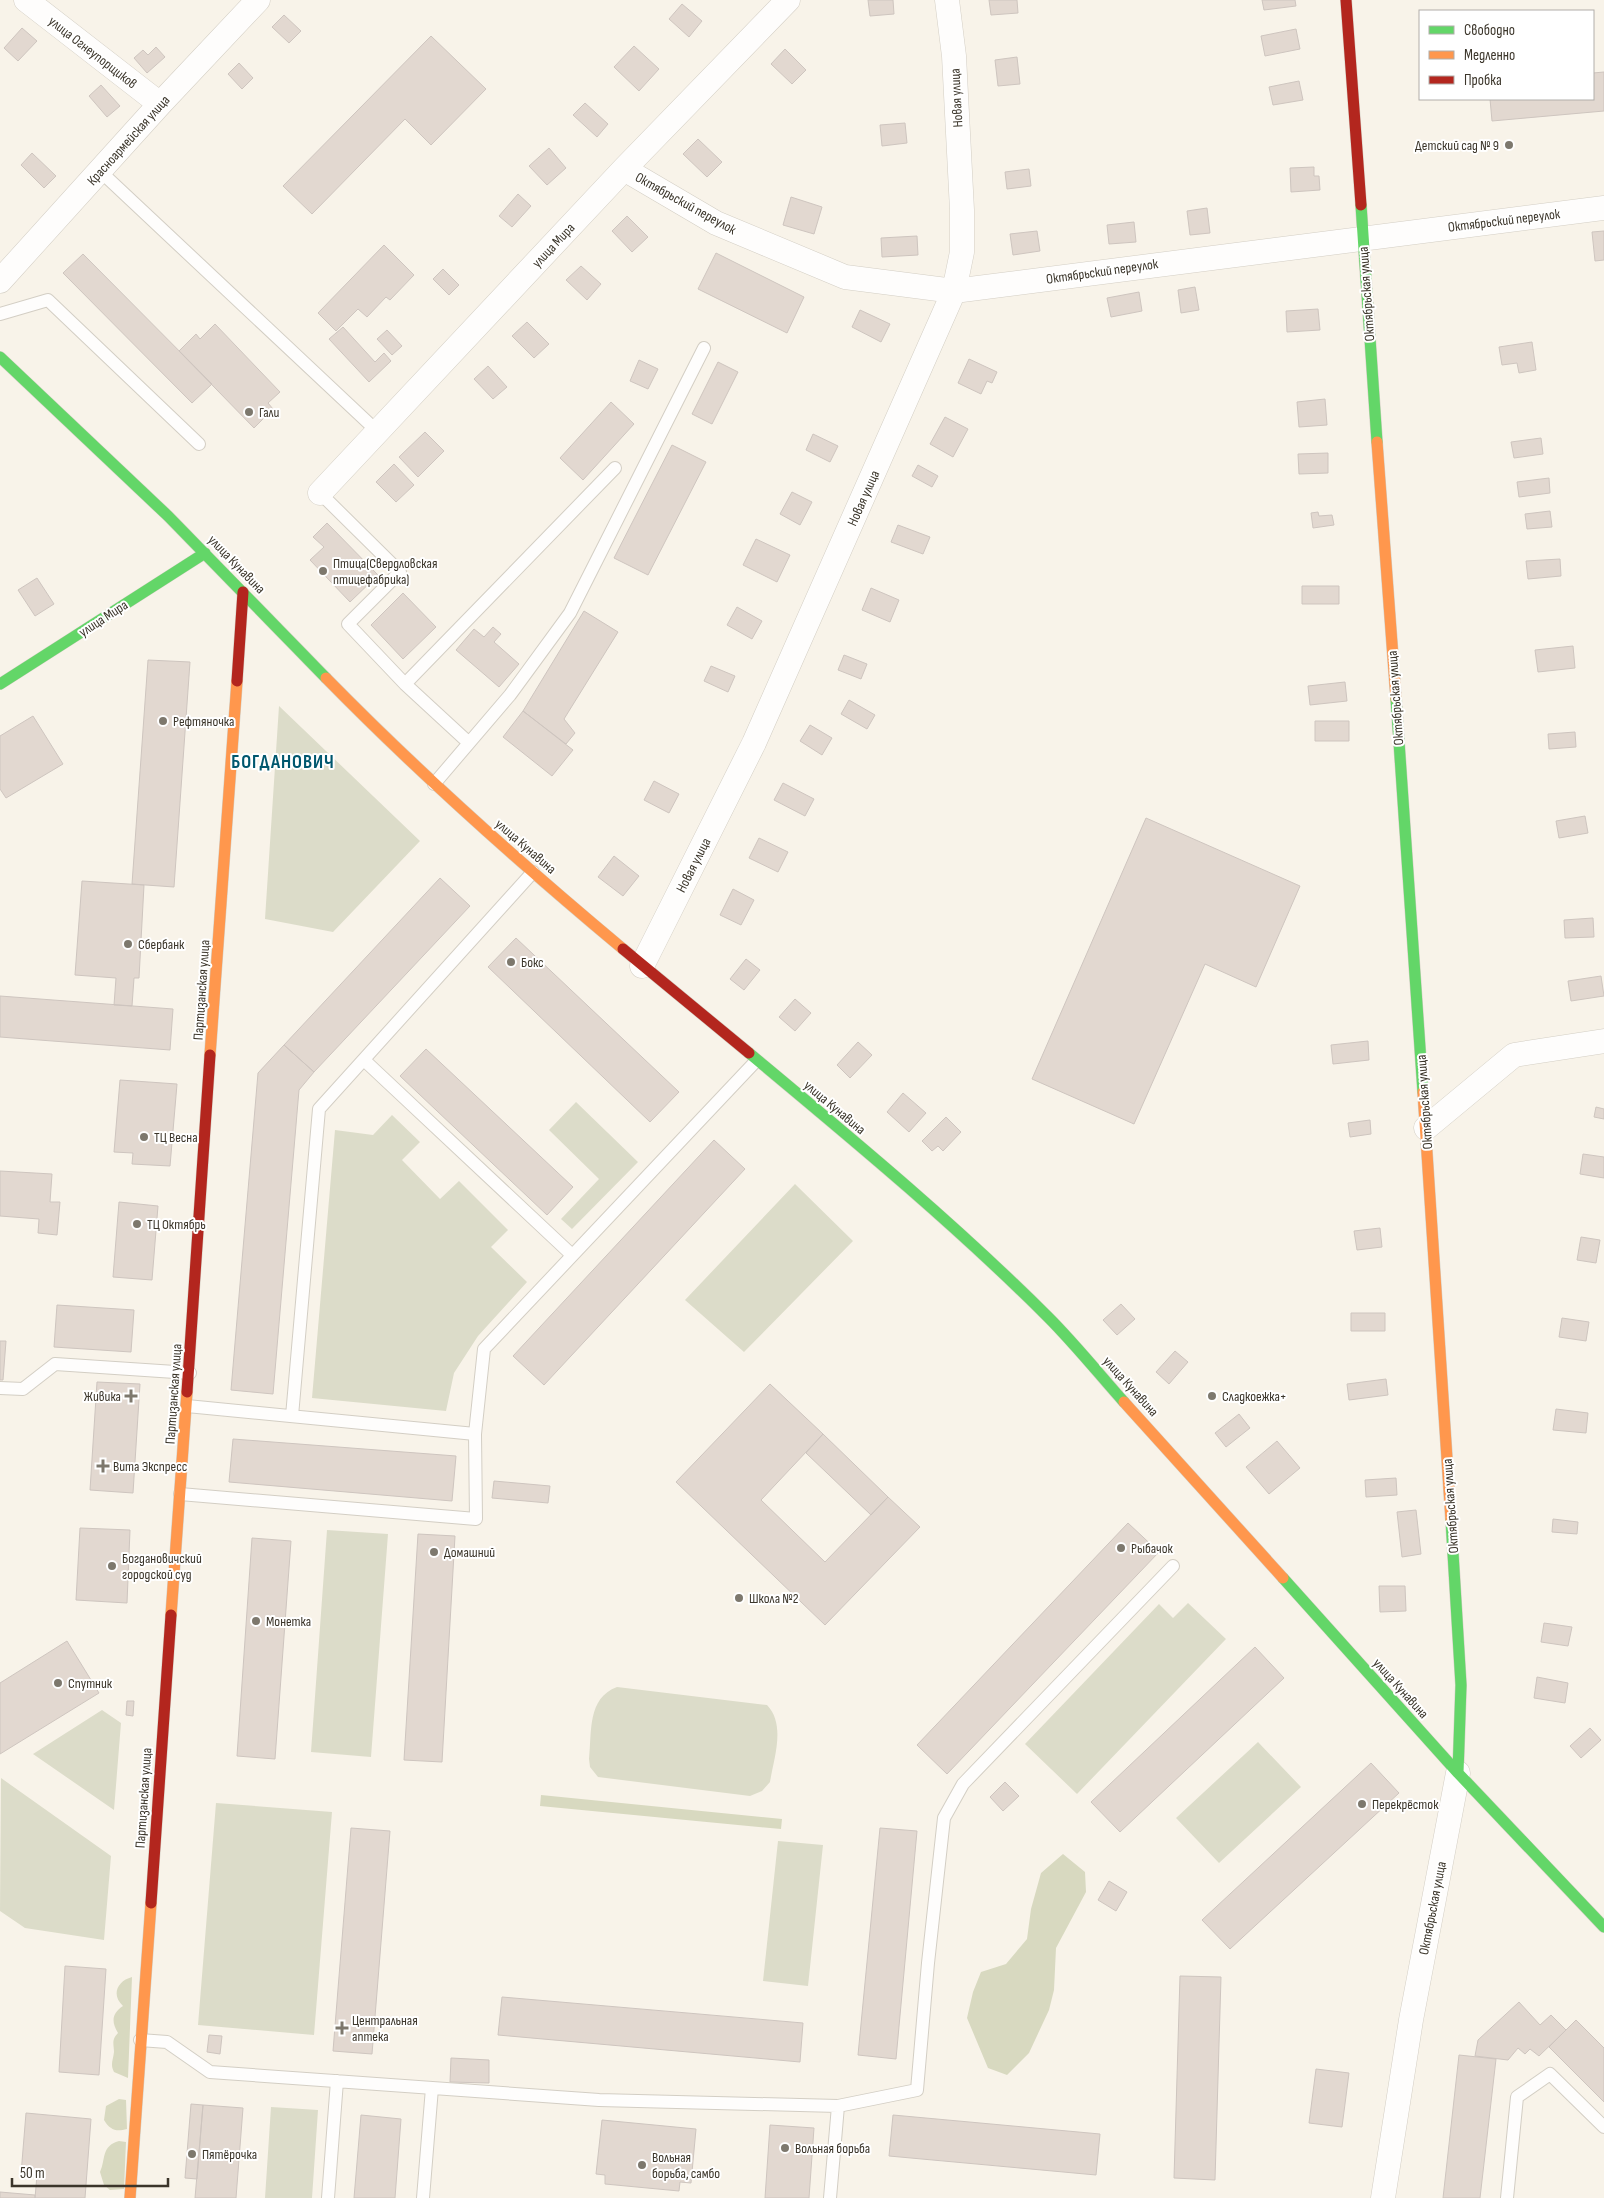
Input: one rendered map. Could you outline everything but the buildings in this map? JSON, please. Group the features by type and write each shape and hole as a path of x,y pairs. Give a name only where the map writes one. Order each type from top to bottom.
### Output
{"main road":[{"name":"Октябрьская улица","path":"1346,0 1426,1128 1461,1685 1458,1773"},
{"name":"улица Кунавина","path":"0,357 86,436 205,553 434,784 642,966 940,1214 1049,1318 1458,1773 1604,1927"},
{"name":"улица Мира","path":"0,684 205,553"},
{"name":"Партизанская улица","path":"130,2198 190,1373 243,592"}],"street":[{"name":"улица Огнеупорщиков","path":"26,0 160,104"},
{"name":"Красноармейская улица","path":"0,281 160,104 258,0"},
{"name":"улица Мира","path":"320,493 624,169 788,0"},
{"name":"Новая улица","path":"642,966 754,743 954,291 962,252 962,210 954,56 947,0"},
{"name":"Октябрьский переулок","path":"624,169 716,223 845,277 954,291 1362,237 1604,208"},
{"path":"1426,1128 1514,1055 1604,1041"},
{"name":"Октябрьская улица","path":"1383,2198 1411,2020 1458,1773"}],"lane":[{"path":"100,172 378,432"},
{"path":"0,314 48,300 199,444"},
{"path":"434,784 510,695 570,613 704,348"},
{"path":"405,684 615,468"},
{"path":"320,493 400,572 348,624 405,684 468,743"},
{"path":"292,1416 319,1109 533,872"},
{"path":"364,1060 572,1256"},
{"path":"180,1494 476,1518 475,1434 484,1348 756,1061"},
{"path":"0,1388 23,1389 55,1364 190,1373"},
{"path":"187,1406 475,1434"},
{"path":"140,2040 166,2042 210,2072 599,2100 838,2106 917,2090 928,1963 944,1818 963,1784 1173,1566"},
{"path":"1506,2198 1517,2097 1550,2074 1604,2127"},
{"path":"328,2198 337,2081"},
{"path":"423,2198 432,2088"},
{"path":"830,2198 838,2106"}],"green space":[{"path":"279,706 420,841 333,932 265,919"},
{"path":"576,1102 638,1162 572,1229 561,1219 599,1179 549,1130"},
{"path":"392,1115 420,1142 402,1160 440,1199 459,1181 508,1230 491,1247 527,1282 478,1336 454,1373 446,1411 312,1398 335,1130 373,1135"},
{"path":"795,1184 853,1241 744,1352 685,1300"},
{"path":"327,1530 388,1534 371,1757 311,1752"},
{"path":"1188,1603 1226,1639 1077,1794 1025,1744 1159,1604 1173,1618"},
{"path":"617,1687 767,1705 773,1713 777,1732 776,1752 770,1782 762,1791 750,1796 598,1777 590,1767 589,1759 593,1717 600,1699 607,1692"},
{"path":"102,1710 121,1723 114,1810 33,1754"},
{"path":"1258,1742 1301,1787 1219,1863 1176,1818"},
{"path":"1,1778 111,1856 104,1940 25,1928 0,1911"},
{"path":"541,1795 782,1819 781,1829 540,1806"},
{"path":"216,1803 332,1812 314,2035 198,2025"},
{"path":"778,1841 823,1845 808,1986 763,1981"},
{"path":"1063,1854 1085,1872 1086,1892 1056,1948 1054,1990 1049,2010 1029,2053 1007,2075 988,2068 967,2018 973,1992 981,1972 1006,1964 1027,1939 1031,1909 1041,1873"},
{"path":"132,1977 128,2078 114,2072 112,2062 114,2040 118,2033 114,2025 114,2018 123,2006 117,1997 117,1989 119,1985"},
{"path":"119,2099 126,2100 127,2129 111,2128 104,2120 106,2106"},
{"path":"271,2107 318,2110 312,2198 265,2198"},
{"path":"119,2141 126,2142 124,2189 110,2190 104,2185 100,2172 109,2146"}],"traffic: fast":[{"path":"1361,205 1377,442"},
{"path":"0,357 168,516 326,678"},
{"path":"0,684 205,553"},
{"path":"1396,698 1423,1092"},
{"path":"749,1053 902,1182 976,1248 1058,1327 1124,1402"},
{"path":"1451,1520 1461,1685 1458,1773"},
{"path":"1283,1578 1458,1773 1604,1927"}],"traffic: slow":[{"path":"1377,442 1396,698"},
{"path":"326,678 471,817 623,949"},
{"path":"210,1055 237,681"},
{"path":"1423,1092 1451,1520"},
{"path":"171,1615 187,1392"},
{"path":"1124,1402 1283,1578"},
{"path":"130,2198 151,1903"}],"traffic: jam":[{"path":"1346,0 1361,205"},
{"path":"237,681 243,592"},
{"path":"623,949 749,1053"},
{"path":"187,1392 210,1055"},
{"path":"151,1903 171,1615"}],"place":[{"name":"Детский сад № 9","path":"1509,145"},
{"name":"Гали","path":"249,412"},
{"name":"Птица(Свердловская птицефабрика)","path":"323,571"},
{"name":"Рефтяночка","path":"163,721"},
{"name":"Сбербанк","path":"128,944"},
{"name":"Бокс","path":"511,962"},
{"name":"ТЦ Весна","path":"144,1137"},
{"name":"ТЦ Октябрь","path":"137,1224"},
{"name":"Живика","path":"131,1396"},
{"name":"Сладкоежка+","path":"1212,1396"},
{"name":"Вита Экспресс","path":"103,1466"},
{"name":"Рыбачок","path":"1121,1548"},
{"name":"Домашний","path":"434,1552"},
{"name":"Богдановичский городской суд","path":"112,1566"},
{"name":"Школа №2","path":"739,1598"},
{"name":"Монетка","path":"256,1621"},
{"name":"Спутник","path":"58,1683"},
{"name":"Перекрёсток","path":"1362,1804"},
{"name":"Центральная аптека","path":"342,2028"},
{"name":"Вольная борьба","path":"785,2148"},
{"name":"Пятёрочка","path":"192,2154"},
{"name":"Вольная борьба, самбо","path":"642,2165"}],"district":[{"name":"БОГДАНОВИЧ","path":"283,761"}]}
